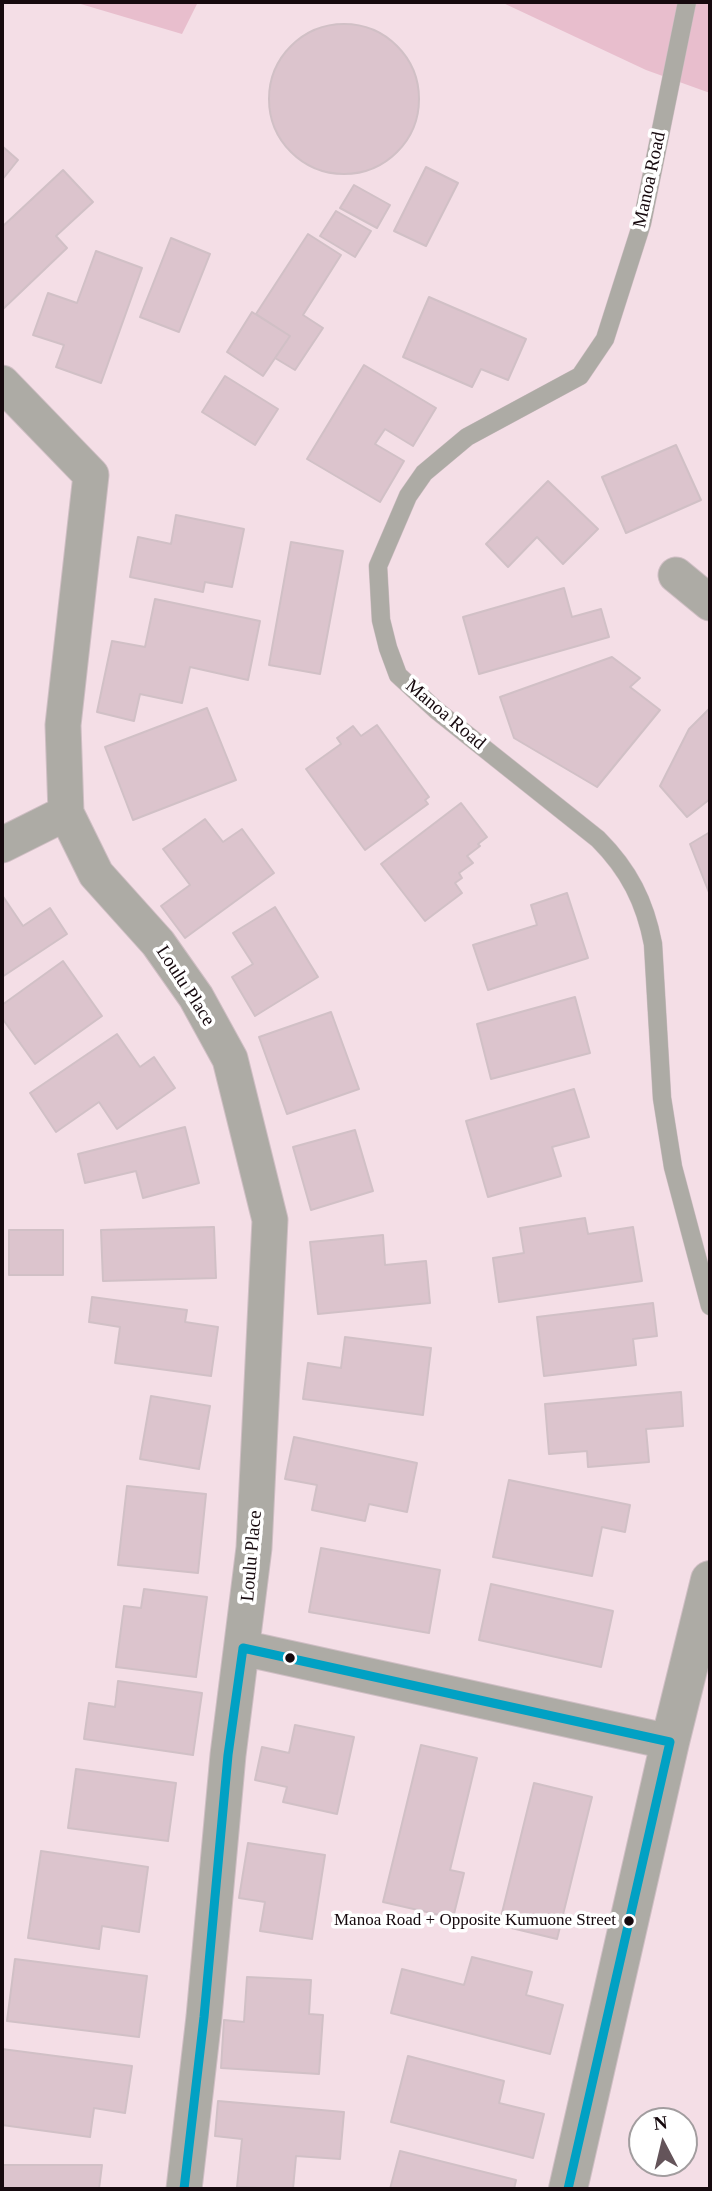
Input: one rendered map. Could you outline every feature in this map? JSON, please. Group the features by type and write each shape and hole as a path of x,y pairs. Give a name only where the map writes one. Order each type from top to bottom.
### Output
{"street":[{"name":"Loulu Place","path":"2,383 92,475 63,725 66,813 96,874 158,943 196,997 230,1059 270,1220 254,1548 228,1755 204,2017 184,2189"},
{"path":"676,575 710,603"},
{"path":"2,845 66,813"},
{"path":"568,2189 670,1742 710,1580"},
{"path":"243,1648 670,1742"}],"lane":[{"name":"Manoa Road","path":"687,2 642,223 605,339 580,376 467,437 424,473 408,496 378,566 381,620 398,675 436,710 598,839 616,857 641,898 649,920 653,944 662,1098 673,1167 710,1306"}],"shaded area":[{"path":"74,2 198,2 182,34"},
{"path":"501,2 710,2 710,93 646,70"}],"building":[{"path":"344,24 373,30 397,46 413,70 419,99 413,128 397,152 373,168 344,174 315,168 291,152 275,128 269,99 275,70 291,46 315,30"},
{"path":"2,146 18,160 2,180"},
{"path":"426,167 458,183 426,246 394,231"},
{"path":"63,170 93,202 56,236 67,248 2,310 2,227"},
{"path":"354,185 390,205 377,228 340,208"},
{"path":"336,211 371,231 355,257 320,236"},
{"path":"308,234 341,255 303,315 323,328 295,370 275,358 290,336 256,314"},
{"path":"171,238 210,254 179,332 140,317"},
{"path":"96,251 142,268 101,383 56,367 64,345 33,335 48,293 77,303"},
{"path":"429,297 526,339 508,380 481,369 472,387 403,357"},
{"path":"252,312 290,336 263,376 227,352"},
{"path":"364,365 436,408 413,446 385,429 375,444 404,461 380,502 307,459"},
{"path":"225,376 278,409 255,445 202,412"},
{"path":"676,445 701,500 626,533 602,477"},
{"path":"548,481 598,529 563,564 537,537 508,567 486,544"},
{"path":"176,515 244,529 232,587 205,582 203,592 130,577 138,537 171,544"},
{"path":"291,542 343,551 320,674 269,665"},
{"path":"564,588 572,617 601,609 609,637 479,674 463,617"},
{"path":"155,599 260,621 248,680 190,667 182,703 140,694 134,721 97,712 112,641 145,647"},
{"path":"612,657 640,678 630,687 660,710 597,787 514,738 500,697"},
{"path":"207,708 236,780 133,820 105,747"},
{"path":"710,708 710,799 687,817 660,786 689,729"},
{"path":"377,725 429,797 425,800 428,804 365,850 306,769 341,744 337,738 353,726 361,736"},
{"path":"461,803 487,837 467,856 473,863 459,873 462,878 455,883 462,893 425,921 381,864"},
{"path":"205,819 223,842 242,829 274,873 185,938 161,906 190,885 163,849"},
{"path":"710,832 710,895 690,844"},
{"path":"567,893 588,958 488,990 473,945 537,925 531,905"},
{"path":"2,895 23,926 50,908 67,934 2,977"},
{"path":"275,907 318,977 255,1016 232,977 253,964 233,933"},
{"path":"63,961 102,1016 35,1064 2,1018 2,1005"},
{"path":"575,997 590,1053 491,1079 477,1024"},
{"path":"331,1012 359,1089 287,1114 259,1037"},
{"path":"117,1034 140,1067 154,1057 175,1088 117,1129 99,1102 56,1132 30,1093"},
{"path":"574,1089 589,1137 552,1147 561,1176 488,1197 466,1121"},
{"path":"185,1127 199,1183 143,1198 136,1171 85,1183 78,1154"},
{"path":"355,1130 373,1191 311,1210 293,1147"},
{"path":"585,1218 588,1234 633,1227 642,1281 499,1302 493,1258 524,1253 520,1228"},
{"path":"214,1227 216,1278 103,1281 101,1230"},
{"path":"9,1230 63,1230 63,1275 9,1275"},
{"path":"383,1235 385,1265 426,1261 430,1303 318,1314 310,1242"},
{"path":"92,1297 187,1310 185,1322 218,1327 211,1376 115,1363 120,1327 89,1322"},
{"path":"653,1303 657,1336 633,1339 636,1365 544,1376 537,1317"},
{"path":"345,1337 431,1348 423,1415 303,1399 308,1363 341,1368"},
{"path":"681,1392 683,1426 646,1429 649,1462 588,1467 587,1451 549,1454 545,1404"},
{"path":"151,1396 210,1406 199,1469 140,1459"},
{"path":"294,1437 417,1463 407,1512 369,1504 365,1521 312,1510 317,1485 285,1479"},
{"path":"509,1480 630,1505 625,1532 602,1527 592,1576 493,1557"},
{"path":"127,1486 206,1494 198,1573 118,1565"},
{"path":"321,1548 440,1570 429,1633 309,1612"},
{"path":"491,1584 613,1611 601,1667 479,1640"},
{"path":"144,1589 207,1597 196,1677 116,1667 124,1606 141,1608"},
{"path":"118,1681 202,1693 193,1755 84,1739 89,1703 115,1707"},
{"path":"295,1725 354,1737 337,1814 283,1802 287,1787 255,1780 262,1747 289,1753"},
{"path":"421,1745 477,1758 450,1870 464,1873 453,1918 383,1902"},
{"path":"76,1769 176,1783 168,1841 68,1828"},
{"path":"534,1783 592,1797 557,1939 499,1925"},
{"path":"248,1843 325,1855 312,1939 260,1931 265,1902 239,1898"},
{"path":"41,1851 148,1867 139,1932 102,1926 99,1949 28,1938"},
{"path":"472,1957 532,1972 526,1995 563,2005 550,2054 391,2013 402,1969 464,1985"},
{"path":"15,1959 147,1976 139,2037 7,2021"},
{"path":"247,1977 311,1980 309,2014 323,2015 319,2074 221,2068 224,2020 244,2022"},
{"path":"2,2049 132,2066 125,2113 94,2108 90,2137 2,2125"},
{"path":"408,2056 504,2081 499,2103 544,2114 533,2158 391,2122"},
{"path":"218,2101 344,2112 340,2159 296,2156 293,2189 237,2187 242,2139 215,2136"},
{"path":"400,2151 516,2180 514,2189 390,2189"},
{"path":"2,2165 102,2165 99,2189 2,2189"}],"transit line":[{"path":"243,1648 670,1742"},
{"path":"184,2189 204,2017 228,1755 243,1648"},
{"path":"568,2189 670,1742"}],"place":[{"name":"Manoa Road + Opposite Kumuone Street","path":"629,1921"}]}
